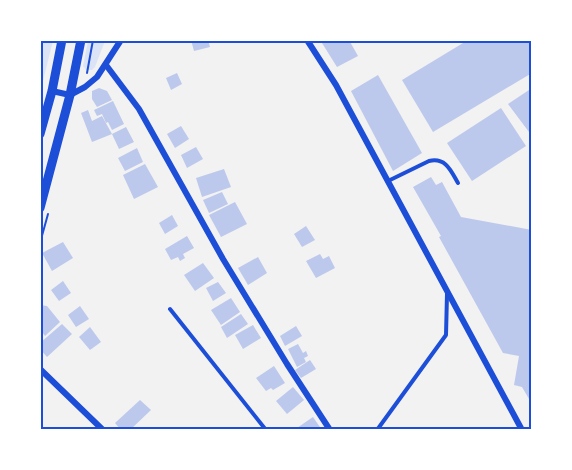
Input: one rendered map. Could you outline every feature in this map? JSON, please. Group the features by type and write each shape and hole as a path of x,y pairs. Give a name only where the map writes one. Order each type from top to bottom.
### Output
{"street":[{"path":"40,134 52,91 62,40"},
{"path":"40,208 70,95 81,40"},
{"path":"52,91 70,95 85,87 97,77 121,40"},
{"path":"307,40 336,85 522,429"},
{"path":"106,64 139,109 223,259 330,429"},
{"path":"40,369 103,429"}],"lane":[{"path":"388,181 435,159 443,161 449,167 458,183"},
{"path":"377,429 446,335 447,290"},
{"path":"170,309 266,429"}],"shaded area":[{"path":"40,41 53,41 41,89"},
{"path":"88,41 105,41 92,70 86,70 83,66"}],"building":[{"path":"191,40 208,40 210,47 194,51"},
{"path":"327,40 349,40 358,56 337,67 322,43"},
{"path":"468,40 532,40 532,73 433,132 402,80"},
{"path":"177,73 182,84 171,90 166,78"},
{"path":"378,75 422,153 393,171 351,91"},
{"path":"99,88 107,91 112,100 97,107 92,99 92,91"},
{"path":"532,88 532,136 508,104"},
{"path":"113,101 124,124 112,130 102,114 97,116 94,110"},
{"path":"501,108 526,146 472,181 447,143"},
{"path":"88,110 92,121 102,116 112,134 92,142 81,113"},
{"path":"181,126 189,139 175,148 167,134"},
{"path":"126,127 134,142 119,149 112,134"},
{"path":"196,147 203,159 187,168 181,155"},
{"path":"137,148 143,162 125,171 118,158"},
{"path":"145,164 158,187 134,199 123,175"},
{"path":"224,169 231,187 202,197 196,178"},
{"path":"431,177 436,185 442,182 461,217 532,230 532,404 522,387 514,385 519,356 503,353 413,187"},
{"path":"222,192 228,204 209,213 203,200"},
{"path":"235,202 247,224 221,237 209,215"},
{"path":"172,215 178,226 165,234 159,223"},
{"path":"306,226 315,240 302,247 294,234"},
{"path":"187,236 194,248 183,254 185,258 180,261 178,257 171,260 165,249"},
{"path":"63,242 73,258 52,271 42,253"},
{"path":"320,254 323,259 329,256 335,268 316,278 306,261"},
{"path":"258,257 267,273 248,285 238,268"},
{"path":"203,263 214,278 195,291 184,275"},
{"path":"63,281 71,293 59,301 51,290"},
{"path":"218,282 226,293 213,301 206,288"},
{"path":"231,298 240,312 221,325 211,310"},
{"path":"40,305 47,306 60,322 45,336 40,329"},
{"path":"80,306 89,319 76,327 68,315"},
{"path":"241,314 248,324 227,338 221,327"},
{"path":"62,324 72,334 47,357 40,349 40,343"},
{"path":"253,325 261,338 243,349 235,335"},
{"path":"296,326 302,336 285,346 280,336"},
{"path":"90,327 101,342 90,350 79,337"},
{"path":"298,344 303,353 306,351 308,356 304,358 306,362 297,367 288,349"},
{"path":"310,360 316,369 301,378 295,370"},
{"path":"274,366 285,383 266,391 256,378"},
{"path":"293,387 304,400 287,414 276,401"},
{"path":"140,400 151,410 130,430 121,430 115,423"},
{"path":"313,417 322,430 294,430"}]}
